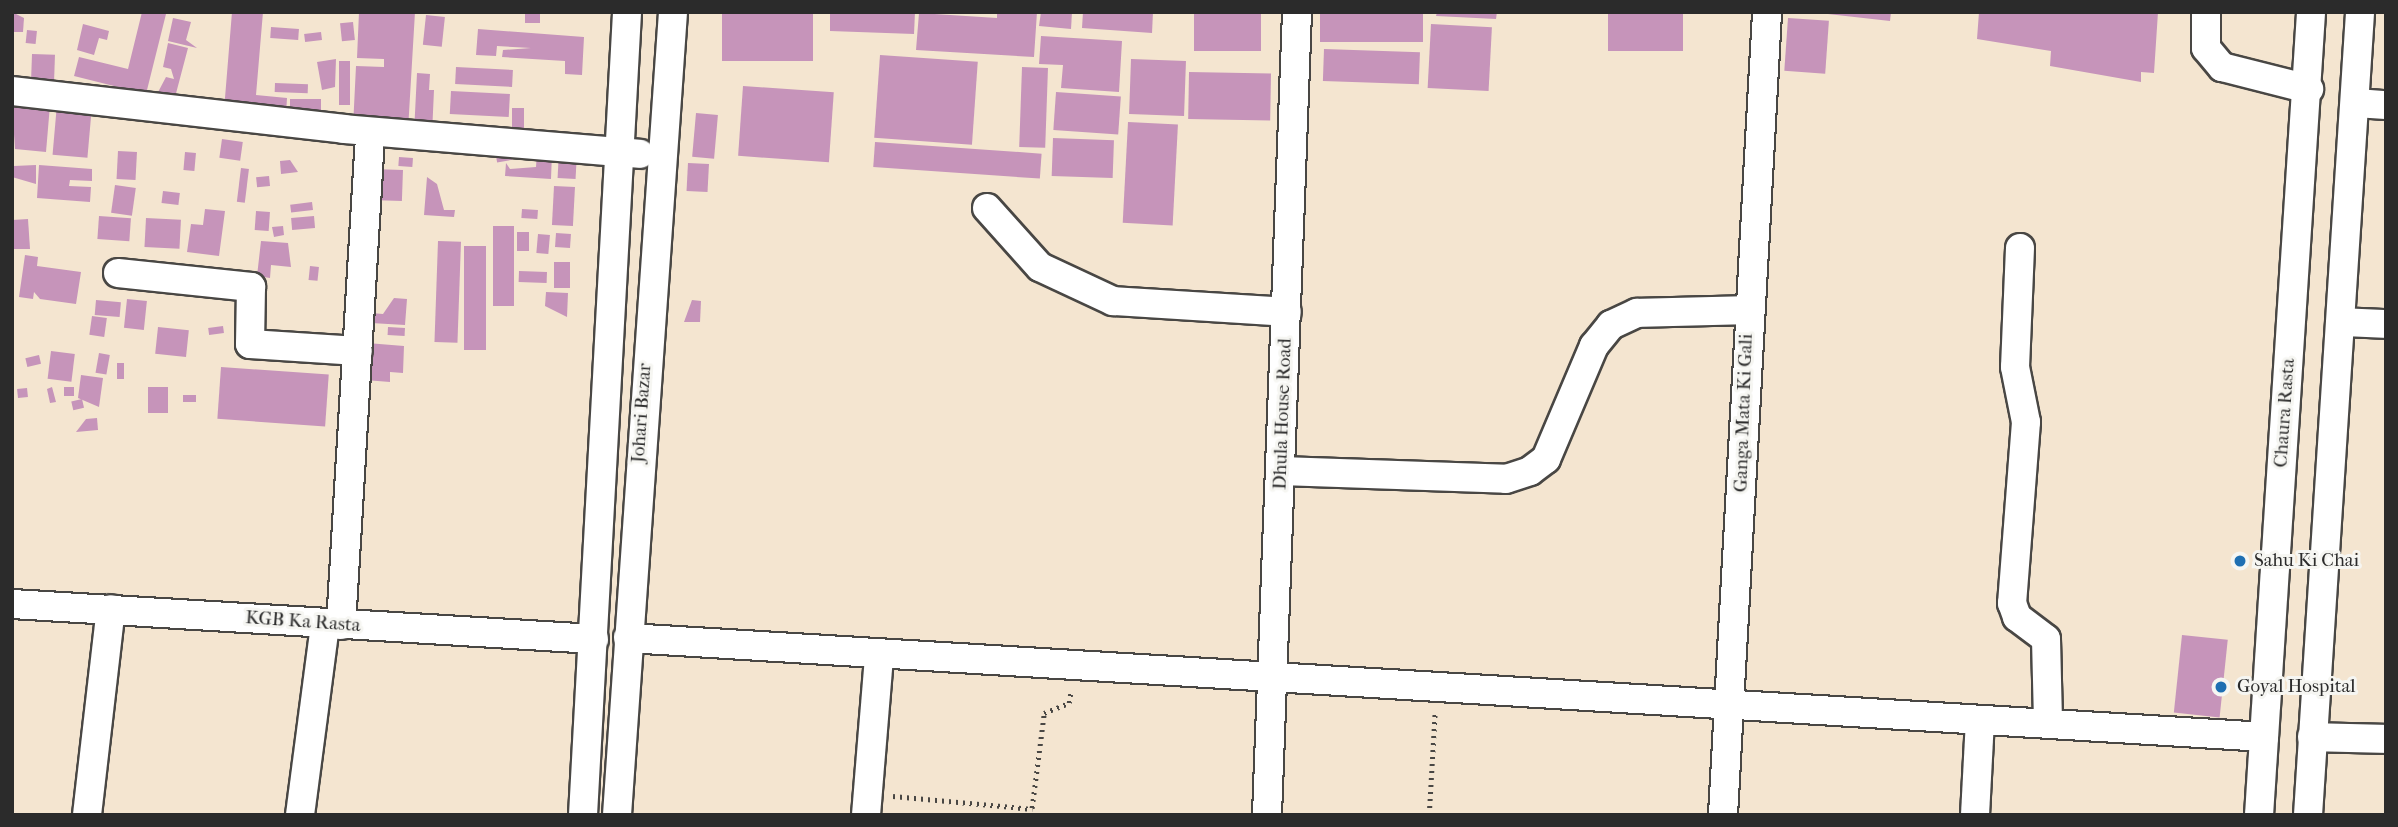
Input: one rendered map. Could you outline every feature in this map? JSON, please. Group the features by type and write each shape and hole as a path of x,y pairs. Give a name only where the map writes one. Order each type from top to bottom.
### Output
{"street":[{"name":"Johari Bazar","path":"583,815 627,12"},
{"name":"Johari Bazar","path":"617,815 659,155 673,12"},
{"name":"Dhula House Road","path":"1267,815 1297,12"},
{"name":"Ganga Mata Ki Gali","path":"1723,815 1748,310 1767,12"},
{"path":"2206,12 2206,48 2222,67 2309,89"},
{"name":"Chaura Rasta","path":"2259,815 2312,12"},
{"path":"2308,815 2360,12"},
{"path":"12,91 370,132 659,155"},
{"path":"2356,103 2386,105"},
{"path":"300,815 333,625 358,351 370,132"},
{"path":"987,208 1040,267 1113,300 1287,312"},
{"path":"2020,247 2015,367 2026,422 2012,603 2017,617 2046,639 2048,723"},
{"path":"118,273 251,286 250,344 358,351"},
{"path":"1281,471 1506,479 1530,471 1546,459 1594,346 1611,325 1637,313 1748,310"},
{"path":"2342,322 2386,324"},
{"path":"610,344 647,346"},
{"name":"KGB Ka Rasta","path":"12,604 594,639"},
{"path":"87,815 111,609"},
{"path":"628,638 879,656 1436,682 1728,707 2264,737"},
{"path":"867,804 879,656"},
{"path":"1975,815 1980,721"},
{"path":"2312,737 2386,739"}],"path":[{"path":"867,804 1032,812 1044,713 1069,703 1075,665"},
{"path":"1429,815 1436,682"}],"building":[{"path":"12,12 24,18 23,32 12,32"},
{"path":"142,12 166,14 146,94 74,76 79,57 128,69"},
{"path":"232,12 263,12 256,95 287,98 286,115 224,110"},
{"path":"359,12 415,12 408,130 353,127 356,66 384,67 384,59 357,58"},
{"path":"525,12 540,12 540,23 525,23"},
{"path":"722,12 813,12 813,61 722,61"},
{"path":"830,12 915,12 914,34 830,31"},
{"path":"997,12 1037,12 1034,57 916,50 919,13 997,18"},
{"path":"1041,12 1072,12 1071,29 1039,26"},
{"path":"1083,12 1153,12 1152,33 1082,28"},
{"path":"1194,12 1261,12 1261,51 1194,51"},
{"path":"1320,12 1423,12 1423,42 1320,42"},
{"path":"1437,12 1497,12 1496,19 1436,16"},
{"path":"1608,12 1683,12 1683,51 1608,51"},
{"path":"1810,12 1891,12 1890,21"},
{"path":"1979,12 2158,12 2154,73 2141,72 2141,82 2050,66 2051,51 1977,39"},
{"path":"426,15 445,17 442,47 423,45"},
{"path":"173,18 191,22 186,40 197,48 168,41"},
{"path":"1788,18 1829,21 1825,74 1784,71"},
{"path":"353,22 355,40 342,41 340,23"},
{"path":"83,24 109,31 107,40 99,38 94,55 77,50"},
{"path":"1431,24 1492,27 1489,91 1428,88"},
{"path":"271,27 299,29 298,40 270,38"},
{"path":"478,29 584,37 582,75 565,74 565,61 502,57 503,50 531,48 497,46 496,56 476,55"},
{"path":"27,30 37,31 36,44 26,43"},
{"path":"321,32 322,40 305,42 304,34"},
{"path":"1041,36 1122,41 1119,92 1061,88 1063,65 1039,64"},
{"path":"168,43 188,48 174,101 156,96 166,77 174,79 171,69 163,67"},
{"path":"1324,49 1420,52 1419,84 1323,81"},
{"path":"32,54 55,55 54,88 31,87"},
{"path":"880,55 978,62 972,145 874,138"},
{"path":"336,59 335,87 322,90 317,62"},
{"path":"1131,59 1186,61 1184,116 1129,114"},
{"path":"339,61 350,61 350,105 339,105"},
{"path":"456,67 513,70 512,87 455,84"},
{"path":"1022,67 1048,68 1045,148 1019,147"},
{"path":"1189,72 1271,73 1270,120 1188,119"},
{"path":"417,73 430,74 429,90 434,90 432,134 414,133"},
{"path":"275,83 308,84 308,93 275,92"},
{"path":"743,86 834,92 829,162 738,156"},
{"path":"451,91 510,94 509,117 450,114"},
{"path":"1056,92 1121,97 1118,134 1053,130"},
{"path":"290,99 321,99 321,119 290,119"},
{"path":"12,103 50,105 46,152 15,149"},
{"path":"57,104 92,107 87,158 53,155"},
{"path":"512,108 524,108 524,128 512,128"},
{"path":"696,113 718,115 714,159 692,157"},
{"path":"1128,122 1178,125 1173,225 1123,223"},
{"path":"1053,138 1114,140 1113,178 1052,176"},
{"path":"222,139 243,142 240,161 219,158"},
{"path":"875,142 1042,154 1040,179 873,167"},
{"path":"510,149 512,160 497,162 495,152"},
{"path":"118,151 137,152 136,180 117,179"},
{"path":"559,151 577,152 576,179 558,178"},
{"path":"185,152 196,153 194,171 183,170"},
{"path":"537,152 552,153 551,179 505,176 506,163 510,169 536,167"},
{"path":"399,157 413,158 412,167 398,166"},
{"path":"290,160 298,172 281,174 280,161"},
{"path":"688,163 709,164 708,192 687,191"},
{"path":"36,165 36,184 12,177 14,166"},
{"path":"39,165 92,169 92,181 70,180 69,186 91,187 90,202 37,198"},
{"path":"241,168 249,169 245,203 237,202"},
{"path":"372,169 403,170 402,201 371,200"},
{"path":"269,176 270,186 257,187 256,177"},
{"path":"427,177 437,184 444,210 455,210 454,217 424,215"},
{"path":"115,185 136,188 132,216 111,213"},
{"path":"554,186 575,187 573,226 552,225"},
{"path":"163,191 180,193 178,205 162,203"},
{"path":"312,202 313,210 291,213 290,205"},
{"path":"205,209 225,211 219,256 187,252 191,224 203,225"},
{"path":"522,209 538,210 537,219 521,218"},
{"path":"256,211 270,212 269,231 255,230"},
{"path":"99,216 131,218 129,241 97,239"},
{"path":"314,216 315,228 292,230 291,218"},
{"path":"146,218 181,220 179,249 144,247"},
{"path":"28,219 30,249 12,249 12,220"},
{"path":"283,226 284,235 274,237 272,227"},
{"path":"493,226 514,226 514,306 493,306"},
{"path":"517,232 529,232 529,251 517,251"},
{"path":"556,233 571,234 570,248 555,247"},
{"path":"538,234 550,235 548,254 536,253"},
{"path":"261,241 288,243 291,267 271,265 270,278 257,276"},
{"path":"438,241 461,242 457,343 434,342"},
{"path":"464,246 486,246 486,350 464,350"},
{"path":"25,255 38,257 37,266 81,272 76,304 40,299 34,292 33,299 19,297"},
{"path":"554,262 570,262 570,288 554,288"},
{"path":"310,266 319,267 317,281 309,280"},
{"path":"519,271 547,272 547,283 519,282"},
{"path":"546,292 568,293 567,317 545,306"},
{"path":"394,298 407,299 405,325 371,323 371,313 383,314"},
{"path":"127,299 147,301 144,330 124,328"},
{"path":"96,300 121,302 120,317 95,315"},
{"path":"692,300 701,301 700,322 684,322"},
{"path":"92,316 107,318 104,337 89,335"},
{"path":"223,326 224,333 209,335 208,328"},
{"path":"158,327 189,330 186,357 155,354"},
{"path":"388,327 405,328 405,336 388,335"},
{"path":"367,343 404,346 403,373 390,372 390,382 365,380"},
{"path":"51,351 75,354 71,382 48,379"},
{"path":"99,353 110,355 106,375 96,373"},
{"path":"39,355 41,364 27,367 25,358"},
{"path":"117,363 124,363 124,379 117,379"},
{"path":"221,367 329,375 325,426 217,419"},
{"path":"81,375 103,378 99,407 78,398"},
{"path":"52,387 56,402 50,403 47,389"},
{"path":"64,387 74,387 74,396 64,396"},
{"path":"148,387 168,387 168,413 148,413"},
{"path":"27,388 28,397 18,398 17,389"},
{"path":"183,395 196,395 196,402 183,402"},
{"path":"82,399 84,408 73,410 71,401"},
{"path":"97,418 98,430 76,432 86,419"},
{"path":"2182,635 2228,640 2220,717 2174,713"}],"place":[{"name":"Sahu Ki Chai","path":"2240,561"},
{"name":"Goyal Hospital","path":"2221,687"}]}
